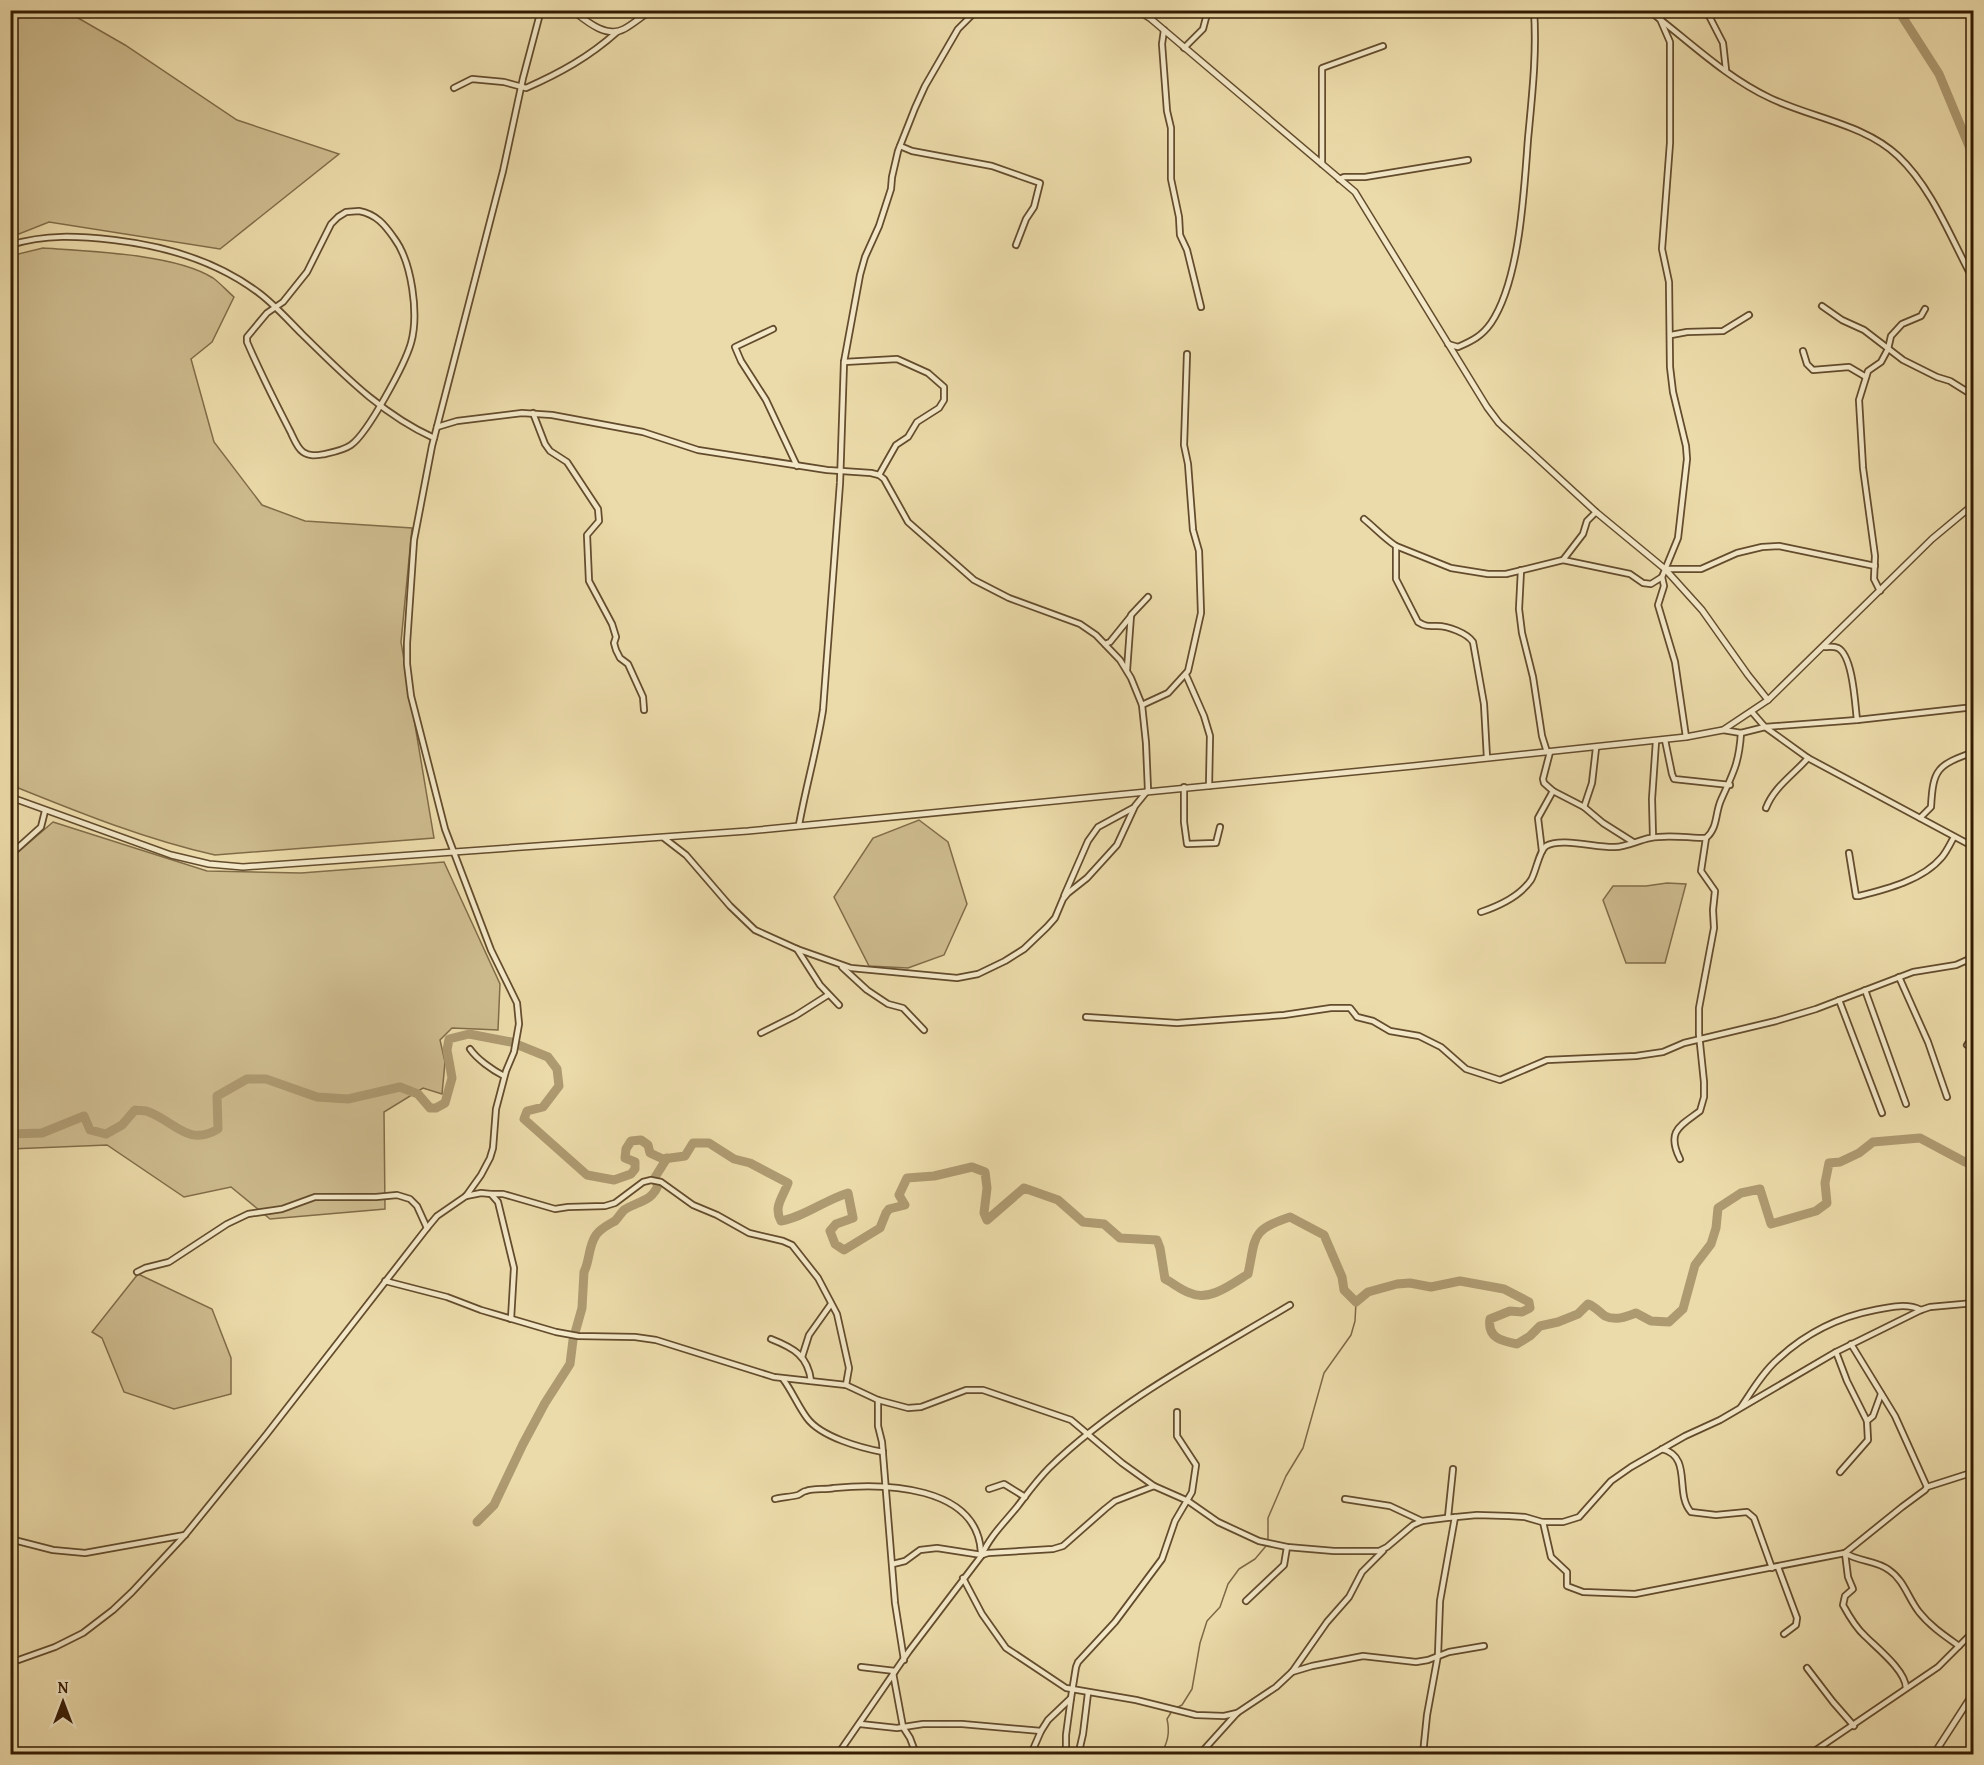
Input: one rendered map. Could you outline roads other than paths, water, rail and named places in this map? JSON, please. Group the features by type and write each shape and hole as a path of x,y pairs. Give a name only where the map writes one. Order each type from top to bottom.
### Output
{"street":[{"path":"10,1663 69,1641 96,1625 132,1592 186,1535 437,1216 466,1196 490,1158 495,1118 504,1076 518,1035 517,1003 491,950 445,829 416,721 407,664 414,540 434,438 503,171 520,88 541,10"},
{"path":"572,10 602,30 617,32"},
{"path":"454,88 472,79 504,82 526,88 571,67 598,50 617,32 652,10"},
{"path":"799,825 807,783 818,744 823,710 840,471 844,362 865,257 879,226 891,189 900,146 925,86 958,29 977,10"},
{"path":"1137,10 1164,30 1355,192 1499,423 1596,512 1665,569 1702,610 1768,700"},
{"path":"1185,48 1203,29 1208,10"},
{"path":"1448,344 1458,347 1481,335 1492,321 1509,278 1522,212 1536,65 1534,10"},
{"path":"1648,10 1740,82 1770,99 1866,135 1889,148 1910,169 1927,193 1974,281"},
{"path":"1659,10 1660,19 1670,42 1671,143 1662,249 1668,272 1670,367 1687,459 1678,538 1662,577 1664,586 1658,605 1675,662 1686,737"},
{"path":"1726,70 1723,43 1707,13 1727,10"},
{"path":"1164,30 1162,45 1170,128 1172,185 1179,217 1180,235 1187,250 1201,307"},
{"path":"1322,164 1322,68 1383,46"},
{"path":"900,146 912,151 992,166 1040,183 1034,207 1026,219 1016,245"},
{"path":"1339,179 1365,177 1468,160"},
{"path":"351,211 366,212 386,226 402,248 411,275 414,329 411,344 379,406 350,446 335,452 313,455 302,451 268,390 247,342 250,332 275,307 283,302 307,272 331,224 341,214 351,211"},
{"path":"10,245 41,237 73,235 124,241 207,262 243,282 275,307 348,380 379,406 414,429 434,438"},
{"path":"1822,306 1842,320 1864,330 1903,360 1950,381 1974,396"},
{"path":"1880,591 1874,579 1875,556 1863,468 1859,400 1868,371 1881,362 1896,329 1921,316 1925,309"},
{"path":"1671,335 1724,331 1749,315"},
{"path":"773,329 735,347 776,419 797,466"},
{"path":"1803,351 1807,364 1813,370 1849,367 1866,377"},
{"path":"1142,705 1168,693 1188,671 1201,613 1199,551 1193,530 1188,464 1184,445 1187,354"},
{"path":"844,362 897,359 928,373 944,387 944,400 939,408 917,422 908,437 896,445 879,475"},
{"path":"437,427 480,418 533,413 552,415 644,432 699,450 797,466 879,475 884,479 908,522 974,580 1009,598 1080,624 1105,644 1126,670 1142,705 1149,790 1135,806 1117,845 1087,878 1063,899"},
{"path":"533,413 544,444 550,451 567,462 598,508 599,521 587,535 589,581 612,624 616,637 614,643 616,650 620,658 628,664 643,698 644,710"},
{"path":"1723,730 1768,700 1932,539 1974,504"},
{"path":"1563,560 1583,534 1587,521 1596,512"},
{"path":"1364,519 1396,546 1451,568 1488,574 1506,574 1563,560 1630,574 1643,583 1651,584 1662,577"},
{"path":"1396,546 1396,579 1418,622 1423,626 1441,626 1471,638 1473,642 1484,704 1487,758"},
{"path":"1665,569 1701,569 1737,553 1762,547 1779,546 1875,566"},
{"path":"1521,570 1519,609 1522,633 1531,669 1542,735 1548,752 1543,778 1547,787 1584,807 1603,824 1633,842"},
{"path":"1105,644 1113,638 1148,597"},
{"path":"1126,670 1131,615"},
{"path":"1824,647 1832,646 1842,652 1850,670 1857,720"},
{"path":"1185,675 1210,736 1209,786"},
{"path":"10,797 171,855 201,862 227,866 308,864 664,838 1596,748 1723,730 1741,733 1765,727 1974,707"},
{"path":"1752,712 1765,727 1808,758 1974,847"},
{"path":"1481,912 1501,906 1531,879 1546,846 1557,843 1616,847 1653,837 1706,838 1715,826 1721,800 1730,785 1738,760 1741,733"},
{"path":"1665,740 1674,779 1730,785"},
{"path":"1653,837 1652,799 1656,741"},
{"path":"1584,807 1593,783 1596,748"},
{"path":"1920,818 1931,807 1935,776 1940,768 1974,753"},
{"path":"1766,808 1770,798 1781,784 1808,758"},
{"path":"1184,787 1184,822 1187,844 1216,843 1220,827"},
{"path":"1542,851 1538,818 1553,791"},
{"path":"664,838 686,855 730,906 755,930 840,965 957,978 972,976 1005,961 1024,949 1056,918 1088,841 1098,827 1135,806"},
{"path":"10,855 41,828 45,811"},
{"path":"1849,853 1856,896 1859,896 1918,876 1942,857 1954,837"},
{"path":"1680,1159 1675,1150 1676,1130 1702,1107 1704,1082 1699,1008 1714,928 1715,891 1701,871 1706,838"},
{"path":"797,949 808,969 828,995 839,1005"},
{"path":"1086,1017 1144,1019 1177,1023 1284,1016 1331,1008 1350,1008 1357,1017 1373,1021 1390,1030 1419,1036 1441,1047 1466,1069 1500,1080 1547,1060 1636,1056 1663,1052 1700,1039 1776,1021 1899,977 1927,968 1956,964 1974,957"},
{"path":"1967,961 1974,969"},
{"path":"840,965 867,990 888,1004 903,1008 924,1030"},
{"path":"1899,977 1928,1042 1947,1097"},
{"path":"1865,990 1906,1104"},
{"path":"761,1033 795,1016 828,995"},
{"path":"1839,1000 1882,1113"},
{"path":"1967,1045 1974,1035"},
{"path":"470,1049 492,1070 504,1076"},
{"path":"466,1196 481,1193 503,1194 555,1209 568,1206 605,1206 615,1203 643,1182 651,1180 661,1182 693,1205 749,1233 792,1245 818,1278 841,1324 850,1373 846,1385"},
{"path":"491,1194 498,1202 512,1259 514,1277 511,1319"},
{"path":"137,1272 169,1262 228,1224 248,1214 282,1209 315,1197 397,1195 410,1199 417,1206 427,1228"},
{"path":"386,1281 575,1336 635,1337 656,1340 766,1375 783,1379 846,1385 879,1400 915,1408 966,1389 983,1389 1077,1423 1154,1486 1188,1501 1218,1522 1259,1541 1287,1547 1370,1552 1387,1547"},
{"path":"1200,1755 1237,1713 1276,1687 1292,1672 1327,1622 1349,1597 1362,1572 1406,1530 1422,1521 1448,1517 1477,1515 1563,1522 1580,1517 1611,1481 1662,1449 1739,1409 1836,1352 1930,1306 1974,1303"},
{"path":"802,1357 809,1335 831,1304"},
{"path":"838,1755 894,1672 982,1555 985,1547 1049,1468 1105,1420 1156,1386 1290,1305"},
{"path":"1739,1409 1776,1360 1818,1329 1873,1310 1899,1306 1915,1307 1921,1310"},
{"path":"771,1339 802,1357 810,1371 811,1381"},
{"path":"1851,1344 1907,1440 1927,1487"},
{"path":"1836,1352 1847,1382 1867,1421 1868,1440 1840,1472"},
{"path":"783,1379 808,1420 820,1430 864,1449 883,1452"},
{"path":"1867,1421 1873,1416 1881,1394"},
{"path":"879,1400 878,1426 883,1452 895,1603 904,1660"},
{"path":"1066,1755 1066,1735 1077,1665 1115,1622 1160,1563 1175,1521 1188,1501 1195,1480 1196,1465 1177,1436 1177,1412"},
{"path":"1662,1449 1676,1456 1682,1476 1683,1499 1691,1512 1716,1515 1747,1512 1754,1518 1797,1618 1796,1625 1784,1635"},
{"path":"1448,1517 1453,1469"},
{"path":"1543,1522 1551,1557 1567,1572 1567,1586 1577,1591 1635,1594 1845,1553 1927,1487 1974,1472"},
{"path":"988,1489 1004,1484 1025,1497"},
{"path":"893,1564 905,1561 921,1550 937,1548 982,1555 988,1552 1053,1549 1063,1546 1110,1505 1154,1486"},
{"path":"775,1499 796,1495 806,1490 845,1487 885,1487 924,1493 954,1506 976,1529 982,1555"},
{"path":"1345,1499 1390,1506 1422,1521"},
{"path":"1423,1755 1427,1715 1438,1655 1440,1601 1455,1517"},
{"path":"10,1539 53,1550 85,1553 186,1535"},
{"path":"1246,1601 1284,1565 1287,1547"},
{"path":"1845,1553 1854,1559 1868,1561 1891,1571 1901,1581 1908,1595 1931,1624 1959,1647"},
{"path":"1845,1553 1848,1577 1853,1588 1845,1596 1843,1605 1858,1629 1879,1648 1900,1673 1906,1681 1906,1688"},
{"path":"963,1578 982,1614 1009,1651 1066,1688 1136,1700 1196,1715 1217,1716 1237,1713"},
{"path":"1810,1755 1938,1667 1974,1631"},
{"path":"1292,1672 1364,1656 1377,1656 1405,1662 1428,1660 1438,1655 1484,1646"},
{"path":"861,1666 894,1672"},
{"path":"1807,1668 1854,1726"},
{"path":"894,1672 903,1727 916,1755"},
{"path":"1934,1755 1974,1692"},
{"path":"1081,1755 1080,1747 1088,1693"},
{"path":"1031,1755 1048,1720 1071,1698"},
{"path":"860,1724 897,1728 923,1724 962,1724 1041,1731"}],"waterway":[{"path":"1898,10 1939,74 1974,158"},
{"path":"10,1134 42,1133 84,1116 90,1130 106,1134 122,1125 135,1110 149,1112 190,1134 207,1134 218,1129 217,1096 247,1079 266,1079 317,1097 348,1099 400,1087 418,1094 430,1108 436,1108 445,1103 452,1078 447,1050 449,1039 469,1034 511,1042 548,1057 557,1069 559,1086 543,1107 527,1111 524,1119 587,1175 614,1180 631,1174 635,1169 635,1162 625,1158 626,1149 631,1141 641,1140 648,1145 650,1153 663,1159 685,1156 693,1143 709,1143 734,1159 750,1163 788,1183 778,1207 781,1221 798,1216 848,1193 853,1218 836,1224 830,1231 835,1244 844,1250 880,1228 889,1209 905,1205 899,1195 907,1178 934,1176 972,1167 985,1172 987,1188 984,1213 987,1220 1024,1188 1058,1200 1083,1222 1104,1224 1120,1238 1157,1240 1165,1279 1197,1295 1220,1291 1248,1274 1257,1236 1268,1226 1290,1217 1324,1235 1342,1277 1344,1290 1356,1302 1368,1292 1397,1284 1410,1283 1431,1287 1460,1281 1504,1289 1529,1302 1530,1308 1522,1312 1510,1311 1490,1319 1491,1330 1497,1338 1517,1344 1540,1326 1578,1314 1588,1304 1605,1316 1613,1318 1636,1313 1651,1321 1669,1322 1683,1309 1695,1265 1711,1244 1716,1228 1718,1208 1741,1193 1760,1189 1771,1224 1816,1211 1827,1203 1825,1183 1829,1163 1840,1162 1859,1153 1873,1142 1920,1138 1974,1165"},
{"path":"477,1522 494,1505 545,1403 570,1364 573,1340 582,1308 584,1272 593,1240 600,1230 615,1221 624,1210 652,1195 658,1185 654,1179 667,1158"},
{"path":"1268,1540 1268,1518 1286,1476 1303,1448 1324,1373 1351,1335 1355,1321 1356,1302"},
{"path":"1176,1708 1182,1705 1192,1689 1200,1643 1207,1621 1220,1607 1228,1584 1239,1569 1255,1559 1266,1546"},
{"path":"1161,1754 1168,1737 1167,1719 1172,1711"}]}
